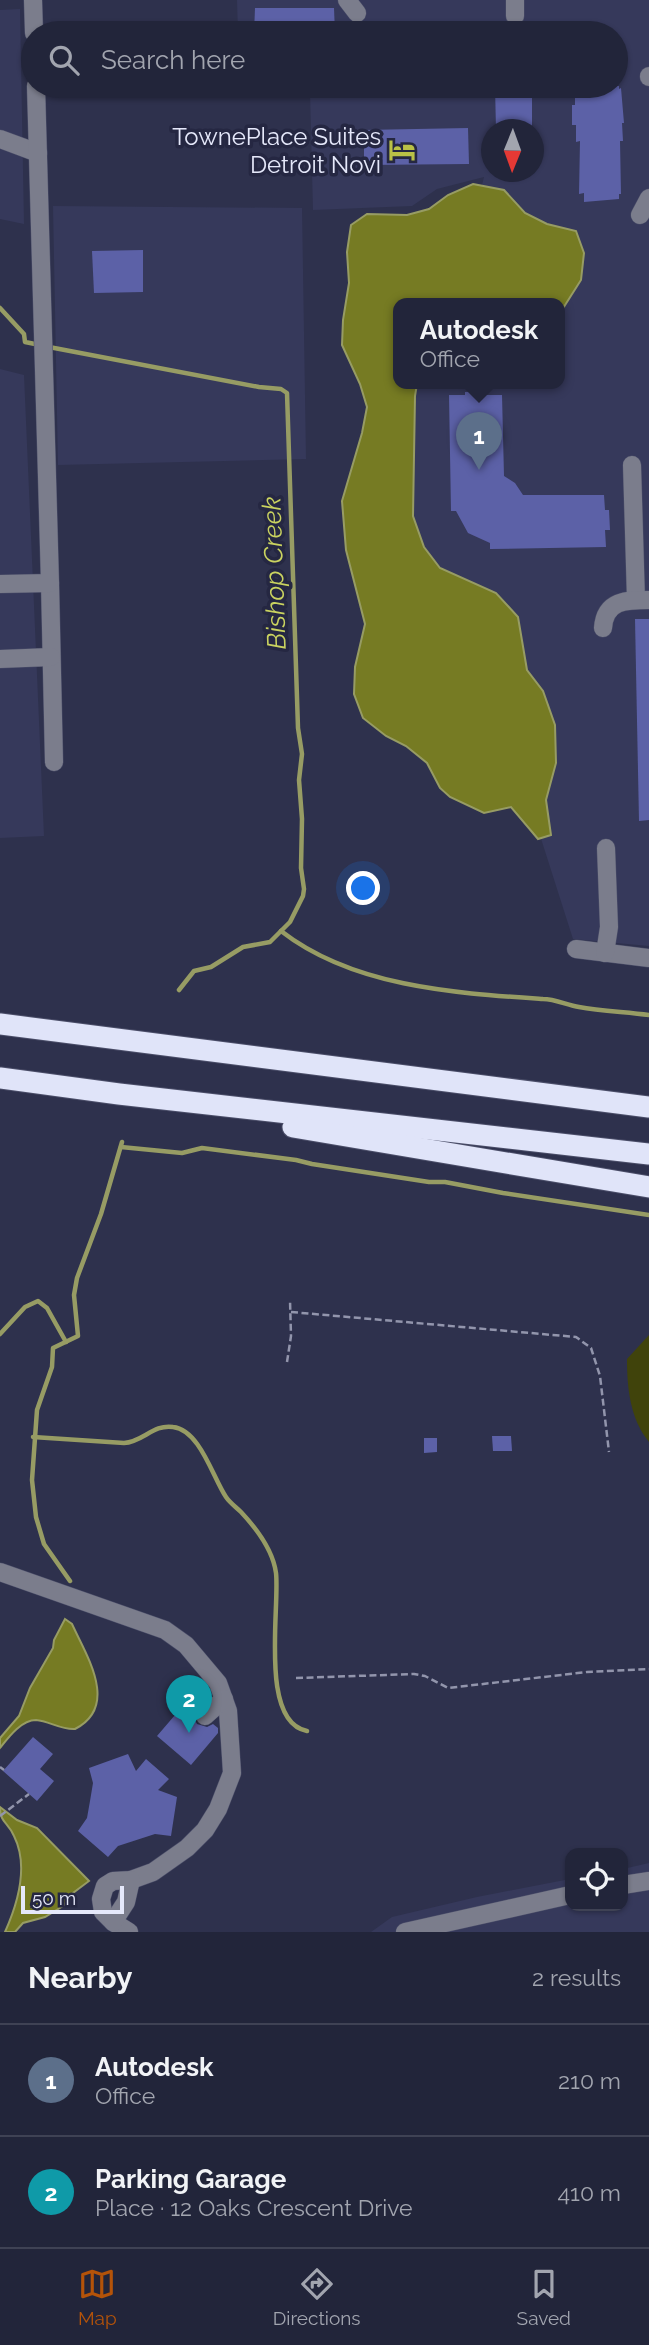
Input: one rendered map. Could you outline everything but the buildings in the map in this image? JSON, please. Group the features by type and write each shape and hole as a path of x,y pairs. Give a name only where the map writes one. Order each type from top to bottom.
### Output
{"highway":[{"path":"0,1024 649,1107"},
{"path":"0,1078 649,1154"},
{"path":"119,1094 387,1144 649,1186"}],"street":[{"path":"33,0 34,21"},
{"path":"36,98 54,762"},
{"path":"0,139 38,153"},
{"path":"640,215 649,198"},
{"path":"603,628 610,607 618,603 642,600 632,465"},
{"path":"0,584 50,583"},
{"path":"2,661 51,657"},
{"path":"605,953 609,927 606,848"},
{"path":"576,949 649,958"},
{"path":"0,1572 164,1630 186,1645 218,1683 224,1699 228,1711 232,1773 218,1809 205,1830 164,1866 131,1880 113,1881 105,1886 101,1906 103,1912 129,1932"},
{"path":"205,1716 224,1699"},
{"path":"113,1922 126,1902 131,1880"},
{"path":"628,1884 649,1881"},
{"path":"405,1932 565,1896"}],"path":[{"path":"287,1362 291,1336 290,1300"},
{"path":"290,1312 576,1337 591,1348 600,1376 609,1452"},
{"path":"296,1678 414,1674 425,1676 448,1688 587,1672 649,1669"},
{"path":"0,1816 29,1794"}],"shaded area":[{"path":"237,0 649,0 649,946 573,939 529,801 371,511 397,389 565,389 565,298 550,298 466,249 483,182 544,182 544,119 481,119 481,178 437,189 412,206 313,210 310,98 628,98 628,21 238,21"},
{"path":"20,9 24,224 0,219 0,10"},
{"path":"473,184 504,190 525,213 547,224 576,231 584,253 581,280 565,305 565,298 393,298 393,389 416,389 413,516 424,547 440,568 496,593 518,617 527,670 543,691 555,725 556,763 546,800 551,835 538,839 511,807 484,813 450,797 440,788 427,763 363,718 354,694 355,667 365,624 346,550 342,501 367,407 360,384 342,345 349,283 347,252 351,225 367,214 407,215 429,209 448,195"},
{"path":"53,206 302,208 306,459 58,465"},
{"path":"0,369 24,375 44,836 0,838"},
{"path":"649,1335 649,1442 631,1403 627,1359"},
{"path":"65,1619 72,1624 91,1665 98,1694 95,1707 88,1719 75,1729 36,1720 25,1723 15,1730 0,1748 0,1738 19,1716"},
{"path":"0,1807 17,1820 37,1828 89,1881 73,1893 63,1906 45,1917 23,1923 15,1932 5,1932 18,1897 21,1860 14,1836 3,1820"},
{"path":"649,1863 649,1932 371,1932 392,1917 565,1880 565,1911 628,1911 628,1868"}],"waterway":[{"name":"Bishop Creek","path":"0,308 24,334 25,342 40,345"},
{"name":"Bishop Creek","path":"49,347 281,389 287,393 298,728 302,754 299,780 303,896 290,922 270,942 243,947 211,967 194,971 179,990"},
{"path":"281,931 309,950 340,964 372,976 406,984 475,994 548,999 574,1006 649,1015"},
{"name":"Bishop Creek","path":"70,1581 44,1544 36,1517 32,1480 37,1410 52,1367 53,1348 78,1336 74,1295 77,1278 101,1214 122,1142"},
{"path":"121,1147 182,1153 202,1148 296,1160 649,1215"},
{"path":"0,1334 25,1307 38,1301 47,1308 66,1342"},
{"path":"33,1437 124,1443 166,1427 182,1430 191,1437 205,1456 226,1497 252,1525 271,1556 277,1589 277,1686 282,1707 292,1723 307,1731"}],"place":[{"name":"TownePlace Suites Detroit Novi","path":"402,150"},
{"name":"Autodesk","path":"479,470"},
{"name":"Parking Garage","path":"189,1733"}]}
